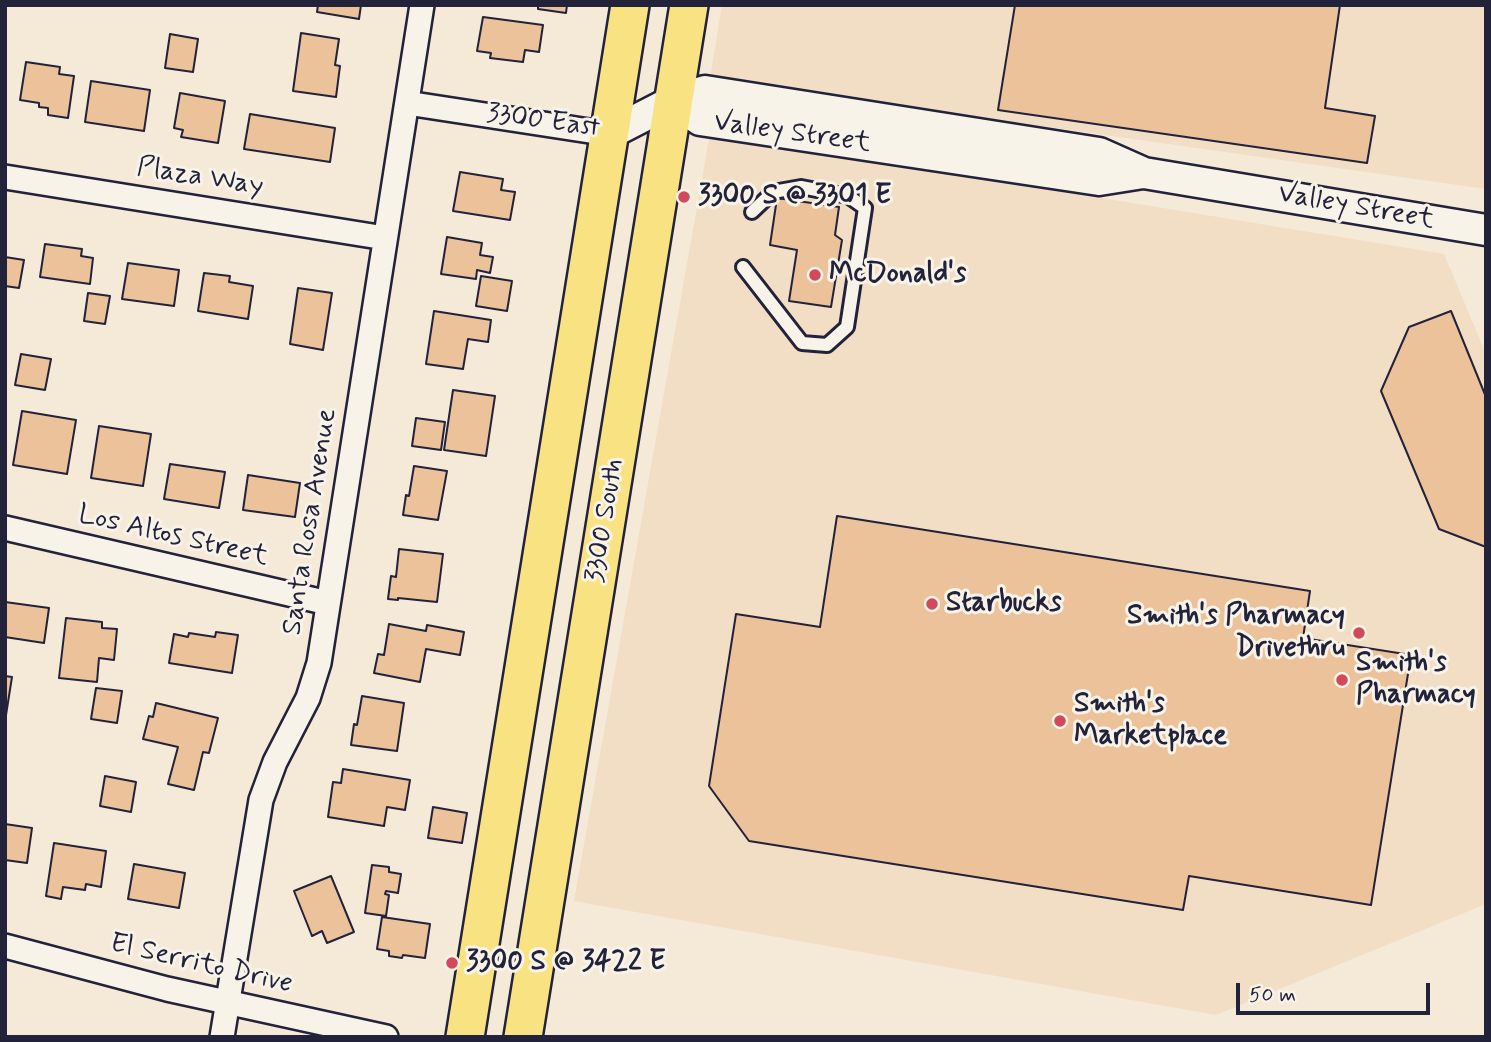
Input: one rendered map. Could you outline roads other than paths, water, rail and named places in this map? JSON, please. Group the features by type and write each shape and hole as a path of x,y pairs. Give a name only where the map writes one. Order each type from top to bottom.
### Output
{"main road":[{"name":"3300 South","path":"465,1037 630,5"},
{"name":"3300 South","path":"523,1037 689,5"}],"street":[{"name":"Santa Rosa Avenue","path":"222,1037 261,800 275,762 308,698 319,663 422,5"},
{"name":"Valley Street","path":"673,101 705,91 1099,153 1144,173 1486,230"},
{"name":"3300 East","path":"407,103 609,134 673,101"},
{"name":"Plaza Way","path":"5,177 385,238"},
{"name":"Los Altos Street","path":"5,528 328,603"},
{"name":"El Serrito Drive","path":"5,946 105,974 386,1037"}],"lane":[{"path":"743,267 802,343 827,345 847,327 864,208 848,196 801,187 773,192 752,212"}],"place":[{"name":"3300 S @ 3301 E","path":"684,197"},
{"name":"McDonald's","path":"815,275"},
{"name":"Starbucks","path":"932,604"},
{"name":"Smith's Pharmacy Drivethru","path":"1359,633"},
{"name":"Smith's Pharmacy","path":"1342,680"},
{"name":"Smith's Marketplace","path":"1060,721"},
{"name":"3300 S @ 3422 E","path":"452,963"}]}
